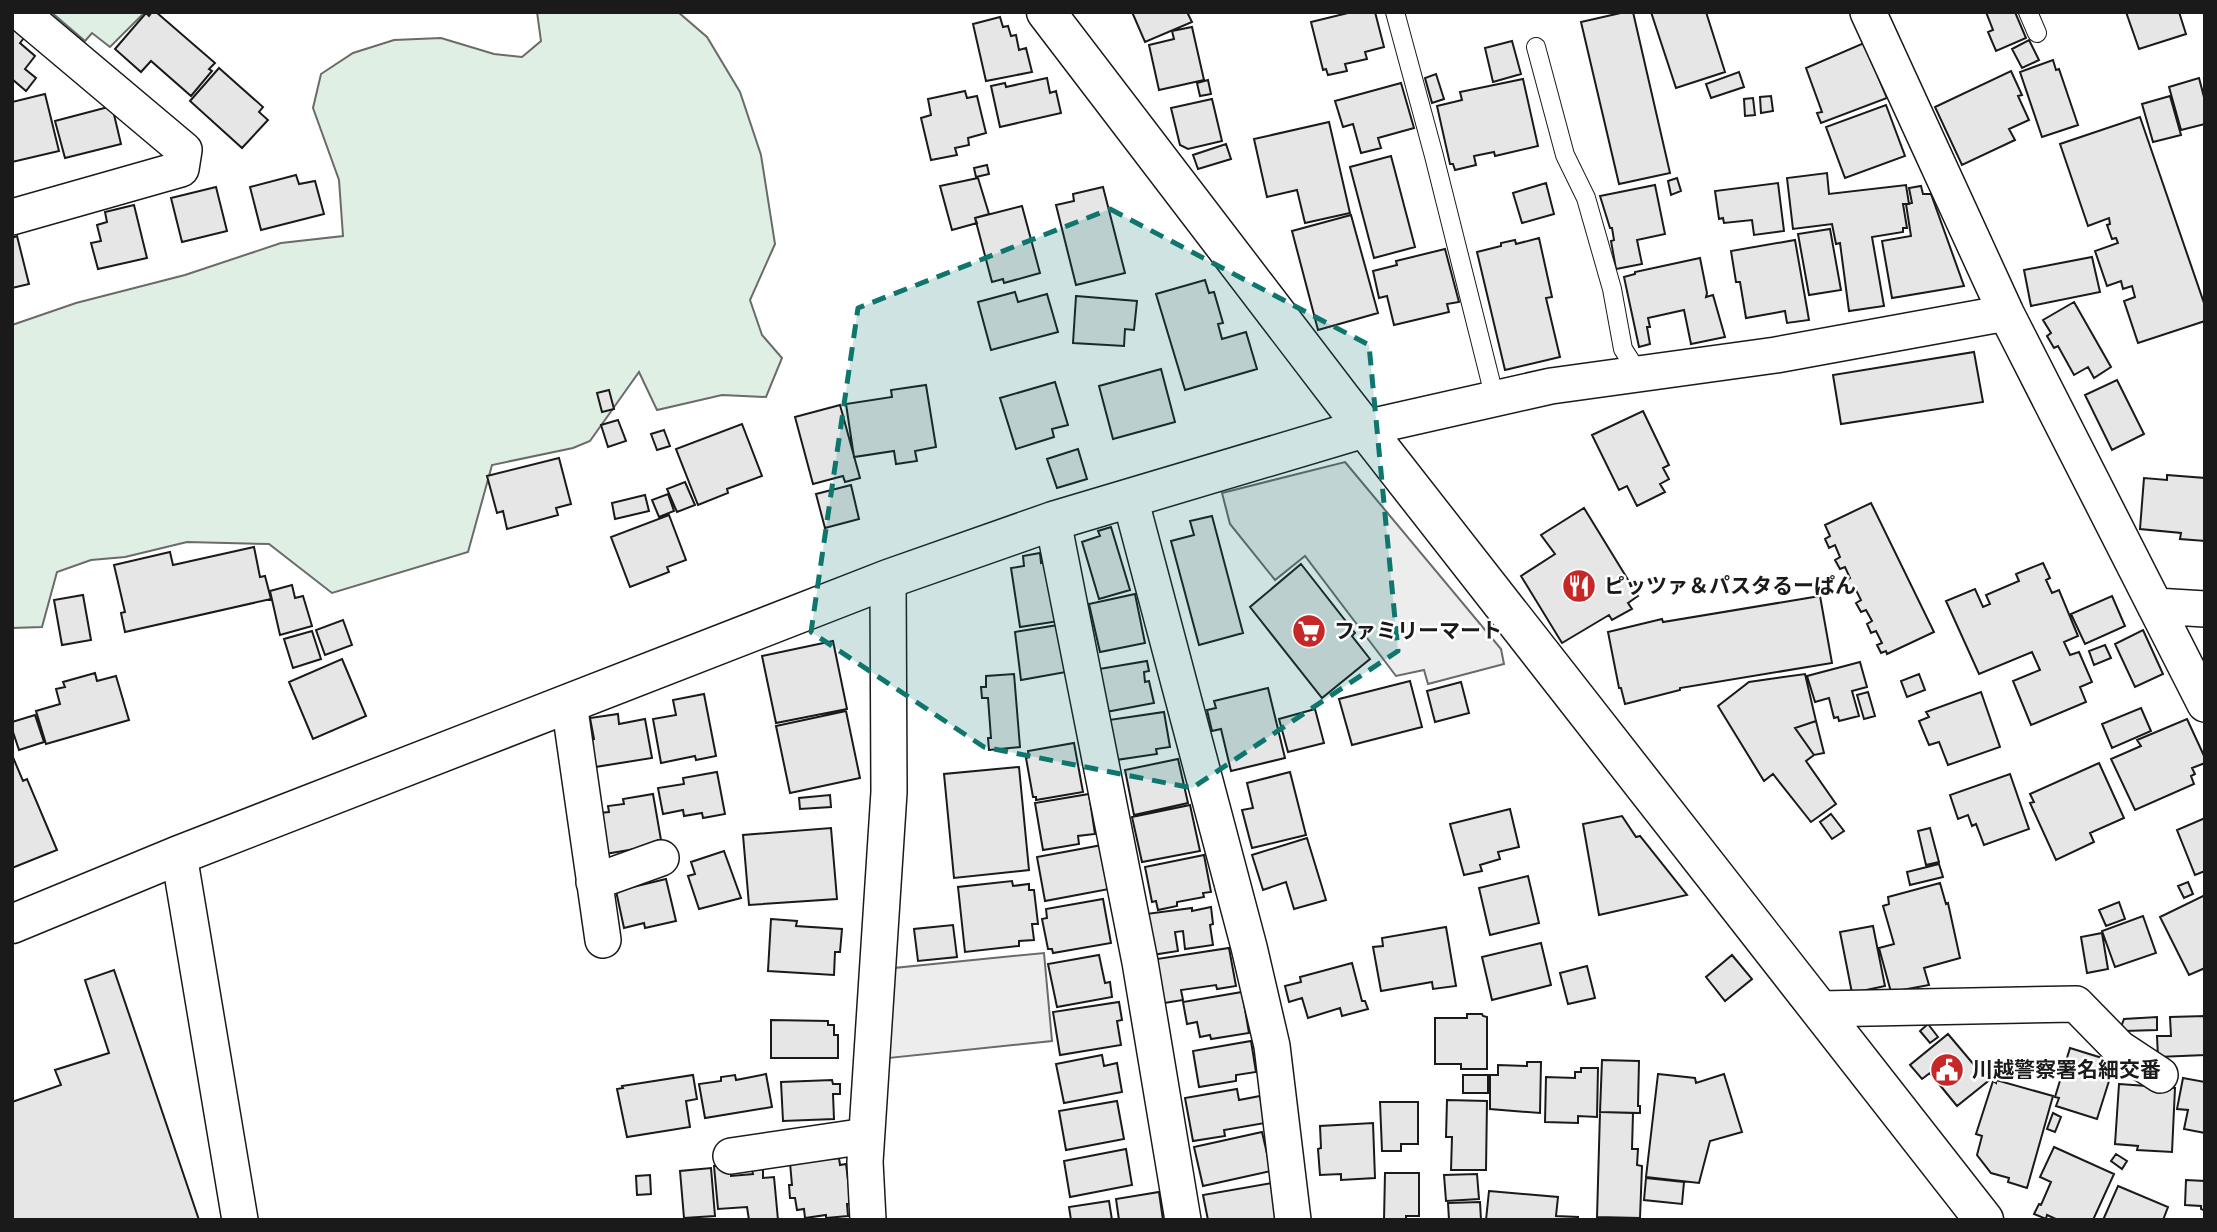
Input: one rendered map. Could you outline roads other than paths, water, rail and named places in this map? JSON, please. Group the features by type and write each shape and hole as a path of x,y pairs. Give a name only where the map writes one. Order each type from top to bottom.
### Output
{"main road":[{"path":"1046,12 1365,428 1983,1220"},
{"path":"12,924 179,855 888,579 1053,521 1365,428"}],"street":[{"path":"12,217 181,169 184,150 20,12"},
{"path":"1868,12 2006,313 2205,704"},
{"path":"1365,428 1551,386 1776,355 2006,313"},
{"path":"1130,498 1249,947 1272,1046 1293,1220"},
{"path":"1053,521 1140,962 1183,1220"},
{"path":"868,1220 866,1136 889,792 888,579"},
{"path":"2155,606 2205,609"},
{"path":"569,703 603,940"},
{"path":"179,855 240,1220"},
{"path":"594,882 661,858"},
{"path":"1820,1009 2076,1004 2119,1048 2160,1075"},
{"path":"731,1156 866,1136"}],"lane":[{"path":"1395,12 1495,399"},
{"path":"2028,12 2037,33"},
{"path":"1536,47 1565,155 1586,198 1605,263 1623,349 1639,374"}],"place":[{"name":"ピッツァ＆パスタるーぱん","path":"1579,586"},
{"name":"ファミリーマート","path":"1309,631"},
{"name":"川越警察署名細交番","path":"1947,1070"}]}
